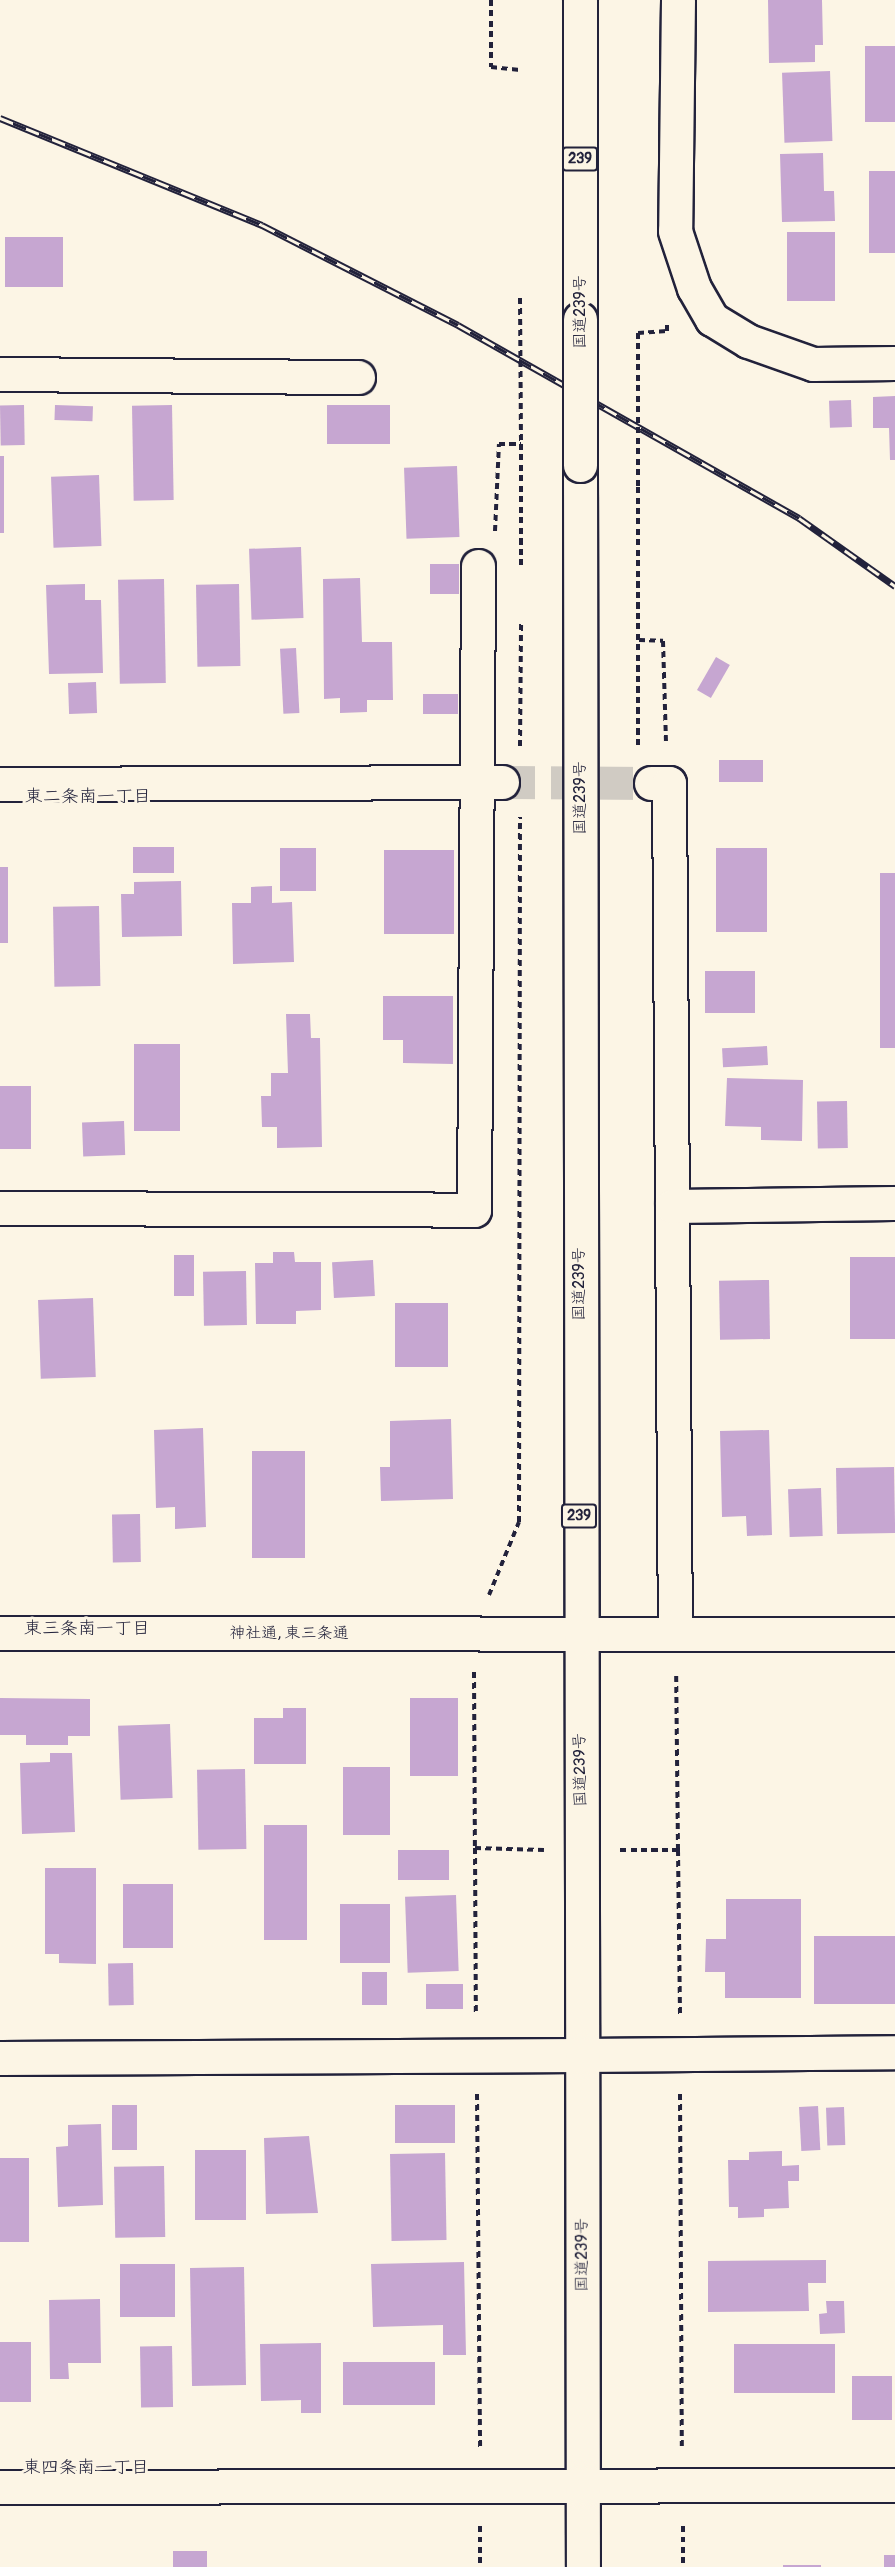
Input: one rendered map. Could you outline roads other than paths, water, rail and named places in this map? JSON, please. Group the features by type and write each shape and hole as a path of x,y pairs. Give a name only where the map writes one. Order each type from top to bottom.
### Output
{"main road":[{"name":"国道239号","path":"580,0 579,1632 583,2567"},
{"path":"678,0 675,231 694,288 712,319 748,341 813,364 895,363"},
{"path":"0,374 358,377"},
{"path":"0,1208 474,1210 491,782 477,566"},
{"path":"0,784 491,782"},
{"path":"651,783 669,783 675,1634"},
{"path":"672,1206 895,1203"},
{"name":"神社通, 東三条通","path":"0,1633 895,1634"},
{"path":"0,2058 895,2052"},
{"path":"0,2487 895,2485"}],"tunnel":[{"path":"502,782 651,783"}],"railway":[{"path":"0,118 262,225 458,325 799,518 895,586"}],"district":[{"name":"東二条南一丁目","path":"88,797"},
{"name":"東三条南一丁目","path":"87,1629"},
{"name":"東四条南一丁目","path":"86,2468"}]}
